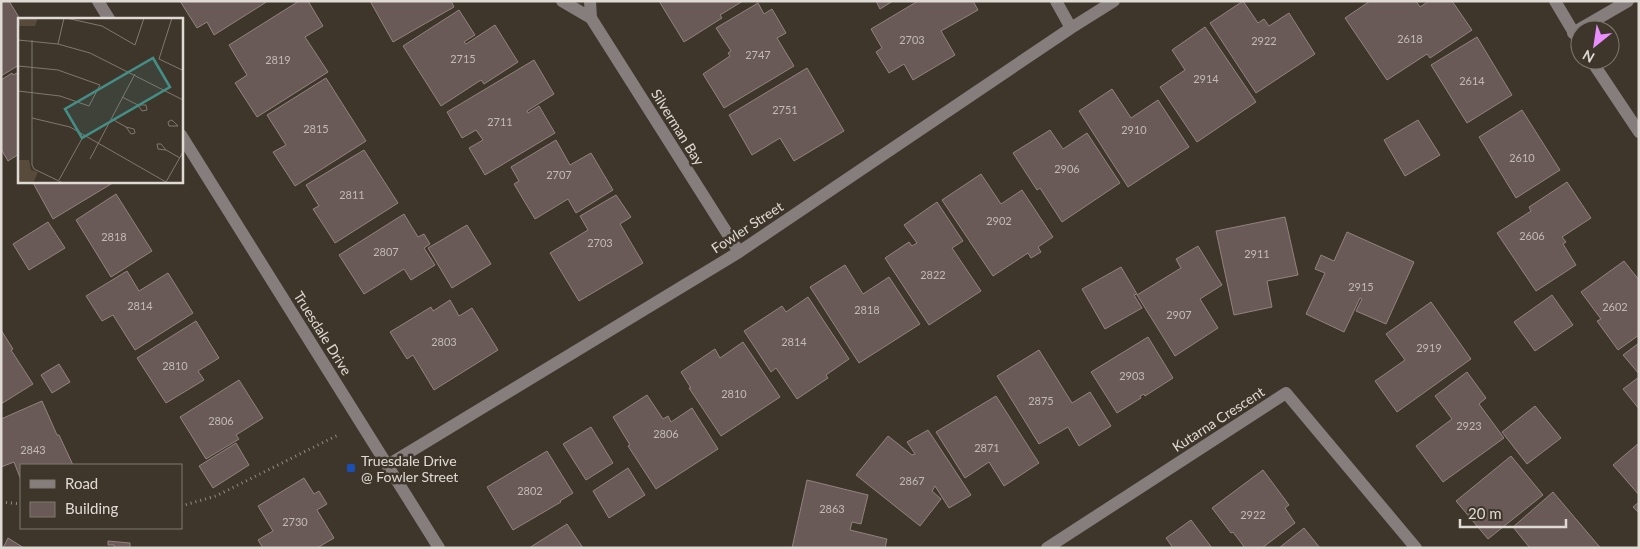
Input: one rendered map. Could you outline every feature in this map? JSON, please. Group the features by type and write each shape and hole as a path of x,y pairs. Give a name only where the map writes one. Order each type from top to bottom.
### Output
{"street":[{"path":"98,1 108,18"},
{"name":"Silverman Bay","path":"562,1 591,18 739,252"},
{"name":"Silverman Bay","path":"590,1 591,18"},
{"path":"1056,1 1072,28"},
{"name":"Fowler Street","path":"388,465 739,252 1114,1"},
{"path":"1555,1 1570,26"},
{"path":"1602,20 1628,1"},
{"path":"1598,70 1639,132"},
{"name":"Truesdale Drive","path":"182,137 439,548"},
{"name":"Kutarna Crescent","path":"1047,548 1286,393 1416,548"}],"path":[{"path":"182,506 216,496 361,423"},
{"path":"1,502 20,504"}],"building":[{"path":"1,1 9,1 19,18 18,66 1,76"},
{"path":"180,1 268,1 214,35 207,22 197,28"},
{"path":"299,1 308,1 323,26 305,37 328,72 257,117 235,83 247,75 229,45"},
{"path":"370,1 451,1 454,7 393,42"},
{"path":"659,1 743,1 720,15 722,18 684,42"},
{"path":"876,1 893,1 880,9"},
{"path":"918,1 973,1 978,10 941,31 955,55 913,80 904,64 889,73 876,52 882,48 871,29"},
{"path":"1243,1 1258,23 1264,19 1269,26 1289,13 1315,54 1256,93 1210,23"},
{"path":"1370,1 1416,1 1420,7 1429,1 1452,1 1472,30 1430,58 1427,54 1387,80 1345,18"},
{"path":"758,3 764,14 772,9 786,33 777,38 794,66 724,108 703,74 730,56 728,53 731,51 716,28"},
{"path":"459,10 475,35 464,42 466,44 495,25 518,62 484,84 481,80 441,106 403,46"},
{"path":"1205,27 1256,102 1197,142 1160,87 1185,70 1172,50"},
{"path":"1477,37 1512,95 1467,123 1431,65"},
{"path":"534,60 554,94 527,111 528,113 539,106 555,133 485,175 469,148 483,140 476,130 462,138 447,112"},
{"path":"807,68 844,131 794,161 780,138 752,155 729,115"},
{"path":"18,72 18,155 8,161 1,149 1,80 12,73 13,75"},
{"path":"326,78 366,141 295,186 273,152 286,145 267,115"},
{"path":"1112,89 1131,118 1158,100 1189,147 1128,187 1079,111"},
{"path":"1522,110 1560,170 1516,198 1479,137"},
{"path":"1418,120 1440,155 1405,176 1384,140"},
{"path":"1050,130 1063,149 1087,133 1120,183 1062,222 1040,188 1037,190 1013,153"},
{"path":"556,140 570,165 591,153 613,190 576,213 568,199 535,219 514,184 519,181 511,167"},
{"path":"364,150 398,203 335,243 313,209 319,206 306,185"},
{"path":"981,174 1001,204 1022,190 1053,237 1038,247 1041,252 1031,258 1028,253 993,276 942,200"},
{"path":"33,182 114,182 53,219"},
{"path":"1567,182 1591,218 1562,237 1566,242 1563,244 1576,265 1536,291 1497,233 1531,211 1529,207"},
{"path":"116,194 152,251 111,277 76,220"},
{"path":"616,195 631,217 620,224 643,263 579,301 550,253 588,230 580,216"},
{"path":"937,202 963,241 952,248 981,291 929,325 885,258 909,242 912,246 917,243 904,225"},
{"path":"404,214 418,237 424,234 430,244 424,248 435,265 411,280 404,269 364,294 339,255"},
{"path":"1285,217 1298,275 1267,281 1272,307 1234,315 1216,231"},
{"path":"48,222 65,248 29,270 13,244"},
{"path":"467,225 491,264 452,288 428,248"},
{"path":"1347,232 1414,262 1386,324 1356,311 1362,299 1360,298 1344,332 1306,314 1325,273 1315,269 1321,255 1334,261"},
{"path":"1198,246 1222,285 1200,299 1218,328 1175,356 1137,295 1181,268 1176,259"},
{"path":"1624,261 1639,280 1639,335 1618,350 1597,321 1601,319 1581,292"},
{"path":"845,265 863,294 889,277 920,324 859,363 810,287"},
{"path":"1121,267 1137,294 1134,295 1142,308 1105,329 1082,289"},
{"path":"127,271 139,291 168,273 193,313 135,350 113,315 102,321 86,296"},
{"path":"1552,295 1573,325 1535,351 1514,322"},
{"path":"808,297 849,359 826,375 828,378 797,399 776,368 771,372 744,331 782,306 786,312"},
{"path":"450,300 459,316 472,308 498,350 434,390 413,355 407,359 390,332 431,307 433,311"},
{"path":"1431,302 1471,359 1397,412 1375,381 1405,360 1386,334"},
{"path":"196,321 219,358 198,371 204,380 166,403 137,358"},
{"path":"1,330 13,349 11,350 33,384 1,404"},
{"path":"1148,337 1173,378 1145,396 1144,394 1140,396 1141,398 1117,413 1091,372"},
{"path":"743,342 780,397 721,436 689,388 691,388 681,372 715,349 720,358"},
{"path":"1639,343 1639,374 1623,355"},
{"path":"1039,350 1072,403 1090,392 1111,426 1079,446 1068,427 1039,444 997,376"},
{"path":"59,364 70,382 52,393 41,375"},
{"path":"1467,372 1486,398 1479,404 1504,438 1443,482 1416,446 1452,419 1435,396"},
{"path":"1639,377 1639,409 1623,389"},
{"path":"239,380 263,418 236,435 239,439 206,459 180,417"},
{"path":"647,395 663,419 668,416 671,422 692,408 718,449 656,489 628,446 630,445 613,417"},
{"path":"996,396 1039,463 1004,486 989,462 965,478 936,432"},
{"path":"42,401 73,464 20,464 20,477 14,462 1,467 1,419"},
{"path":"1535,406 1561,438 1527,464 1502,432"},
{"path":"591,427 613,463 586,480 563,444"},
{"path":"928,430 971,495 949,508 935,486 932,491 941,499 920,526 856,475 888,436 912,455 915,454 907,442"},
{"path":"236,443 249,465 213,488 199,466"},
{"path":"1639,443 1639,495 1613,465"},
{"path":"547,451 573,493 513,530 487,487"},
{"path":"1511,456 1543,495 1488,539 1456,501"},
{"path":"628,468 645,495 609,518 593,491"},
{"path":"1263,470 1289,505 1285,508 1295,523 1262,548 1245,548 1212,508"},
{"path":"304,478 314,494 319,491 327,504 317,510 334,538 317,548 263,548 258,540 273,531 258,506"},
{"path":"807,480 868,495 861,524 852,522 850,530 887,539 885,548 792,548"},
{"path":"1553,492 1601,548 1530,548 1513,527"},
{"path":"1639,502 1639,513 1633,507"},
{"path":"1191,520 1212,548 1173,548 1166,538"},
{"path":"567,524 583,548 529,548"},
{"path":"1304,528 1320,548 1279,548"},
{"path":"8,538 24,548 3,548"},
{"path":"108,541 130,543 130,548 114,548 114,545 108,545"}],"place":[{"name":"Truesdale Drive @ Fowler Street","path":"351,468"}]}
